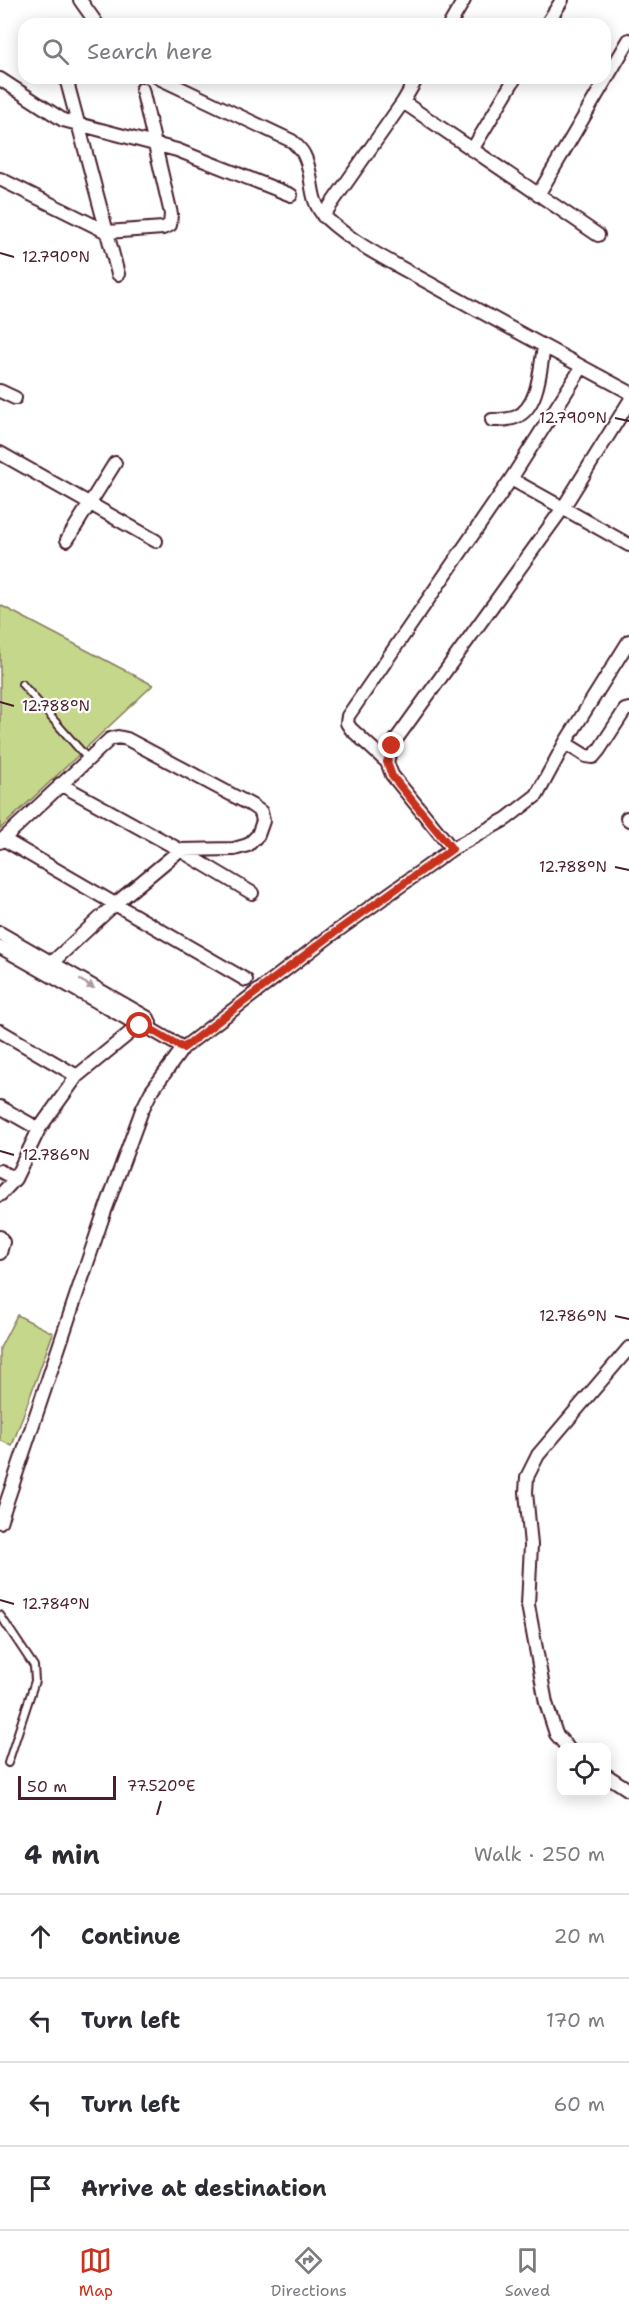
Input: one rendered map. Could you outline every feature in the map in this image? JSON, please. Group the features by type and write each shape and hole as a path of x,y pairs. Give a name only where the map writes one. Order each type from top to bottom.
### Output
{"street":[{"path":"80,0 93,18"},
{"path":"454,18 464,0"},
{"path":"550,18 561,0"},
{"path":"611,71 629,40"},
{"path":"0,79 63,120 79,126 153,142 291,195"},
{"path":"68,84 118,274"},
{"path":"172,84 292,141 304,153 310,171 312,197 323,216 339,229 381,256 629,392"},
{"path":"323,216 414,84"},
{"path":"472,150 511,84"},
{"path":"538,195 603,84"},
{"path":"0,179 107,232 163,228 170,225 171,214 142,89"},
{"path":"403,102 598,236"},
{"path":"492,420 515,418 527,410 533,397 544,347"},
{"path":"452,849 392,776 387,762 351,729 347,723 348,716 511,480 582,367"},
{"path":"0,391 15,398"},
{"path":"387,762 392,746 563,508 629,402"},
{"path":"0,453 156,541"},
{"path":"67,540 115,463"},
{"path":"511,480 629,545"},
{"path":"0,1522 102,1219 142,1110 151,1092 183,1048 330,936 452,849 506,819 537,795 565,743 629,641"},
{"path":"565,743 586,756 593,757 625,710 629,709"},
{"path":"47,967 115,904 180,850 234,849 248,845 261,828 263,821 261,812 251,805 127,739 118,737 110,739 2,841 115,904 246,980"},
{"path":"60,784 180,850 252,893"},
{"path":"0,933 47,967 183,1048"},
{"path":"0,947 47,967"},
{"path":"0,1195 15,1179 39,1129 77,1076 147,1025"},
{"path":"0,1031 77,1076"},
{"path":"0,1107 39,1129"},
{"path":"0,1171 15,1179"},
{"path":"0,1237 3,1242 0,1253"},
{"path":"564,1743 556,1734 546,1703 528,1605 531,1545 526,1492 527,1477 538,1455 629,1348"},
{"path":"611,1778 629,1790"}],"lane":[{"path":"22,684 88,759"},
{"path":"0,1615 34,1666 35,1681 8,1763"}],"green space":[{"path":"0,605 153,685 0,829"},
{"path":"17,1315 53,1333 12,1446 0,1440 0,1348"}],"route":[{"path":"140,1026 152,1030 183,1048 330,936 390,896 452,849 392,776 387,762 392,746"}]}
